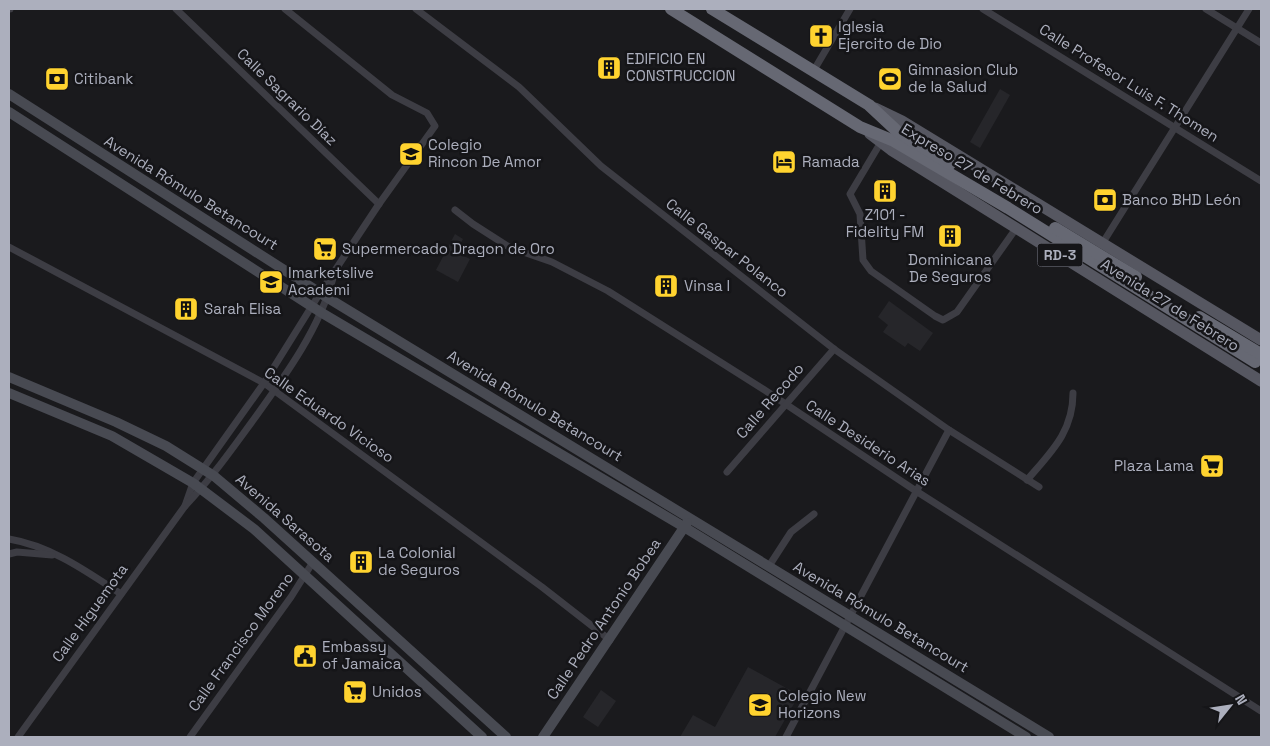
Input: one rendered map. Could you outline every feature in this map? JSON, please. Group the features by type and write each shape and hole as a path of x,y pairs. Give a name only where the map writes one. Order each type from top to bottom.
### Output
{"highway":[{"name":"Expreso 27 de Febrero","path":"671,9 860,127 894,141 1257,358 898,132 869,105 712,9"}],"main road":[{"name":"Avenida Rómulo Betancourt","path":"9,94 324,295 769,566 1026,737"},
{"name":"Avenida 27 de Febrero","path":"869,105 902,121 1261,340"},
{"name":"Avenida Rómulo Betancourt","path":"9,112 322,313 684,527 1049,737"},
{"name":"Avenida 27 de Febrero","path":"860,127 1016,228 1261,381"},
{"name":"Avenida Sarasota","path":"9,376 116,422 166,446 203,468 313,562 506,737"},
{"name":"Avenida Sarasota","path":"9,393 112,436 198,486 254,529 482,737"},
{"name":"Calle Pedro Antonio Bobea","path":"543,737 691,518"}],"street":[{"name":"Calle Sagrario Díaz","path":"176,9 379,204"},
{"name":"Calle Higuemota","path":"198,486 214,476 274,390 322,313 324,295 335,272 379,204 434,131 434,121 427,113 392,94 285,9"},
{"name":"Calle Gaspar Polanco","path":"416,9 519,88 602,166 834,349 948,430 1039,487"},
{"path":"814,70 850,9"},
{"name":"Calle Profesor Luis F. Thomen","path":"983,9 1261,181"},
{"path":"1206,9 1261,43"},
{"path":"1102,244 1249,9"},
{"path":"881,142 850,194 860,214 863,260 870,271 935,316 943,320 957,312 1016,228"},
{"name":"Calle Desiderio Arias","path":"455,210 509,247 552,262 608,291 786,404 916,491 1261,711"},
{"name":"Calle Eduardo Vicioso","path":"9,247 264,383 535,581 610,640"},
{"name":"Calle Higuemota","path":"18,737 120,594 186,506 198,486 203,468 264,383 312,306 324,295"},
{"name":"Calle Recodo","path":"727,472 834,349"},
{"path":"1028,480 1064,434 1072,415 1073,393"},
{"path":"786,737 849,621 948,430"},
{"path":"769,566 791,532 814,514"},
{"path":"9,539 41,547 120,594"},
{"path":"9,554 40,553 60,557"},
{"name":"Calle Francisco Moreno","path":"190,737 305,576 313,562"}],"shaded area":[{"path":"1000,89 1010,95 980,148 970,142"},
{"path":"455,234 463,239 456,252 470,259 458,282 436,270"},
{"path":"889,301 933,333 920,351 908,343 905,347 883,332 888,325 878,317"},
{"name":"Colegio New Horizons","path":"748,667 799,695 775,737 680,737 693,715 715,727"},
{"path":"601,690 616,701 598,727 583,717"}],"place":[{"name":"Iglesia Ejercito de Dio","path":"821,36"},
{"name":"EDIFICIO EN CONSTRUCCION","path":"609,68"},
{"name":"Citibank","path":"57,79"},
{"name":"Gimnasion Club de la Salud","path":"890,79"},
{"name":"Colegio Rincon De Amor","path":"411,154"},
{"name":"Ramada","path":"784,162"},
{"name":"Z101 - Fidelity FM","path":"885,191"},
{"name":"Banco BHD León","path":"1105,200"},
{"name":"Dominicana De Seguros","path":"950,236"},
{"name":"Supermercado Dragon de Oro","path":"325,249"},
{"name":"Imarketslive Academi","path":"271,282"},
{"name":"Vinsa I","path":"666,286"},
{"name":"Sarah Elisa","path":"186,309"},
{"name":"Plaza Lama","path":"1212,466"},
{"name":"La Colonial de Seguros","path":"361,562"},
{"name":"Embassy of Jamaica","path":"305,656"},
{"name":"Unidos","path":"355,692"},
{"name":"Colegio New Horizons","path":"760,705"}]}
